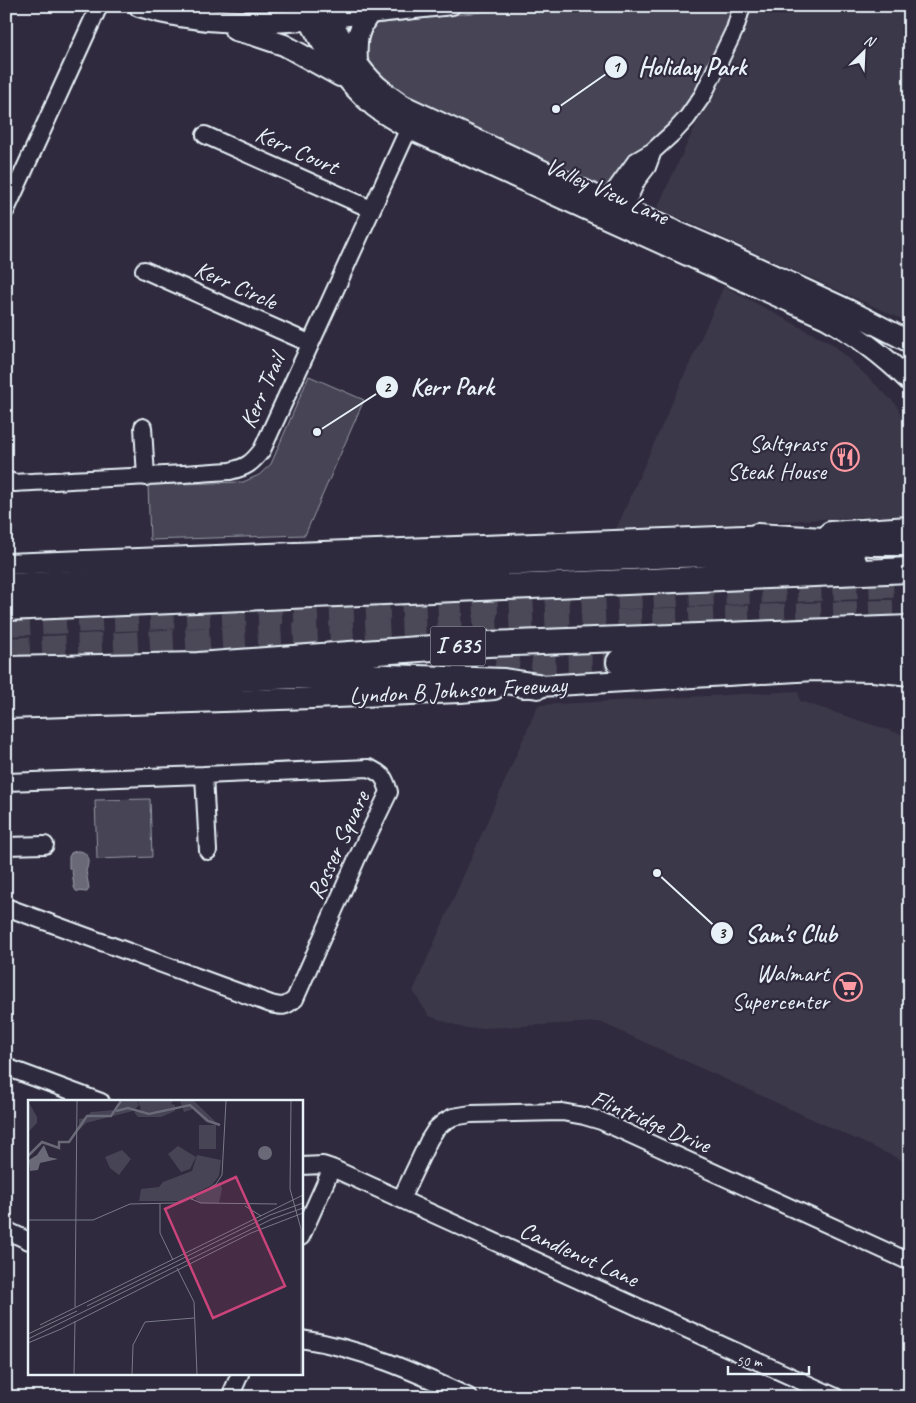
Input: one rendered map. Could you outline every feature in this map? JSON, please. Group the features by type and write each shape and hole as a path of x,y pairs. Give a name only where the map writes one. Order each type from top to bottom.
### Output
{"highway":[{"path":"757,536 872,543 910,543"},
{"path":"6,586 725,554 836,557 898,570"},
{"path":"6,608 898,570"},
{"name":"Lyndon B Johnson Freeway","path":"6,669 198,665 488,644 910,628"},
{"path":"619,662 790,653 910,652"},
{"path":"6,686 130,685 294,676 504,681 538,686"}],"main road":[{"path":"139,6 181,17 221,22 253,23 316,13"},
{"name":"Valley View Lane","path":"316,13 337,32 357,63 376,86 402,105 412,120"},
{"name":"Valley View Lane","path":"316,13 323,45 353,85 376,107 412,120 829,310 910,342"},
{"path":"357,63 356,43 358,32 369,14"},
{"path":"205,20 284,45 353,85"},
{"name":"Valley View Lane","path":"829,310 893,364 910,381"},
{"path":"6,564 757,536 910,527"},
{"name":"Lyndon B Johnson Freeway","path":"6,708 460,692 814,670 873,671 910,675"}],"street":[{"path":"6,210 99,6"},
{"path":"316,13 369,14 452,6"},
{"path":"613,212 613,193 636,161 653,150 687,118 703,95 735,28 742,6"},
{"name":"Kerr Trail","path":"6,480 15,483 230,471 240,469 253,461 262,450 412,120"},
{"name":"Kerr Court","path":"205,135 371,209"},
{"name":"Kerr Circle","path":"144,270 309,343"},
{"path":"143,427 146,477"},
{"name":"Rosser Square","path":"6,782 204,776 369,768 385,778 389,792 358,856 295,999 282,1007 6,907"},
{"path":"204,776 208,852"},
{"path":"6,846 45,844"},
{"path":"6,1067 96,1100"},
{"name":"Flintridge Drive","path":"401,1199 429,1140 436,1129 453,1117 471,1114 562,1112 584,1116 601,1122 910,1262"},
{"name":"Candlenut Lane","path":"302,1166 323,1165 332,1168 836,1397"},
{"path":"302,1235 332,1168"},
{"path":"6,1230 28,1241"},
{"path":"302,1339 322,1342 366,1354 428,1378 469,1397"},
{"path":"230,1397 239,1376"}],"shaded area":[{"path":"533,6 737,6 714,62 680,118 631,157 608,193 405,100 380,80 363,52 375,24"},
{"path":"751,6 910,6 910,323 657,208"},
{"path":"724,286 834,345 896,404 910,434 910,515 616,529"},
{"path":"309,376 364,400 305,535 150,540 148,485 243,482 259,475 271,464"},
{"path":"798,691 800,701 910,737 910,1164 600,1022 466,1029 429,1016 413,991 538,705"},
{"path":"150,799 152,857 97,859 95,800"}],"water":[{"path":"76,851 84,852 87,857 86,871 89,888 87,892 76,891 74,887 72,870 69,868 69,857 71,853"}],"tunnel":[{"path":"6,624 910,585"},
{"path":"6,650 397,630 910,611"},
{"path":"461,649 476,654 554,663 619,662"}],"place":[{"name":"Holiday Park","path":"556,109"},
{"name":"Kerr Park","path":"317,432"},
{"name":"Saltgrass Steak House","path":"845,457"},
{"name":"Sam's Club","path":"657,873"},
{"name":"Walmart Supercenter","path":"848,987"}]}
